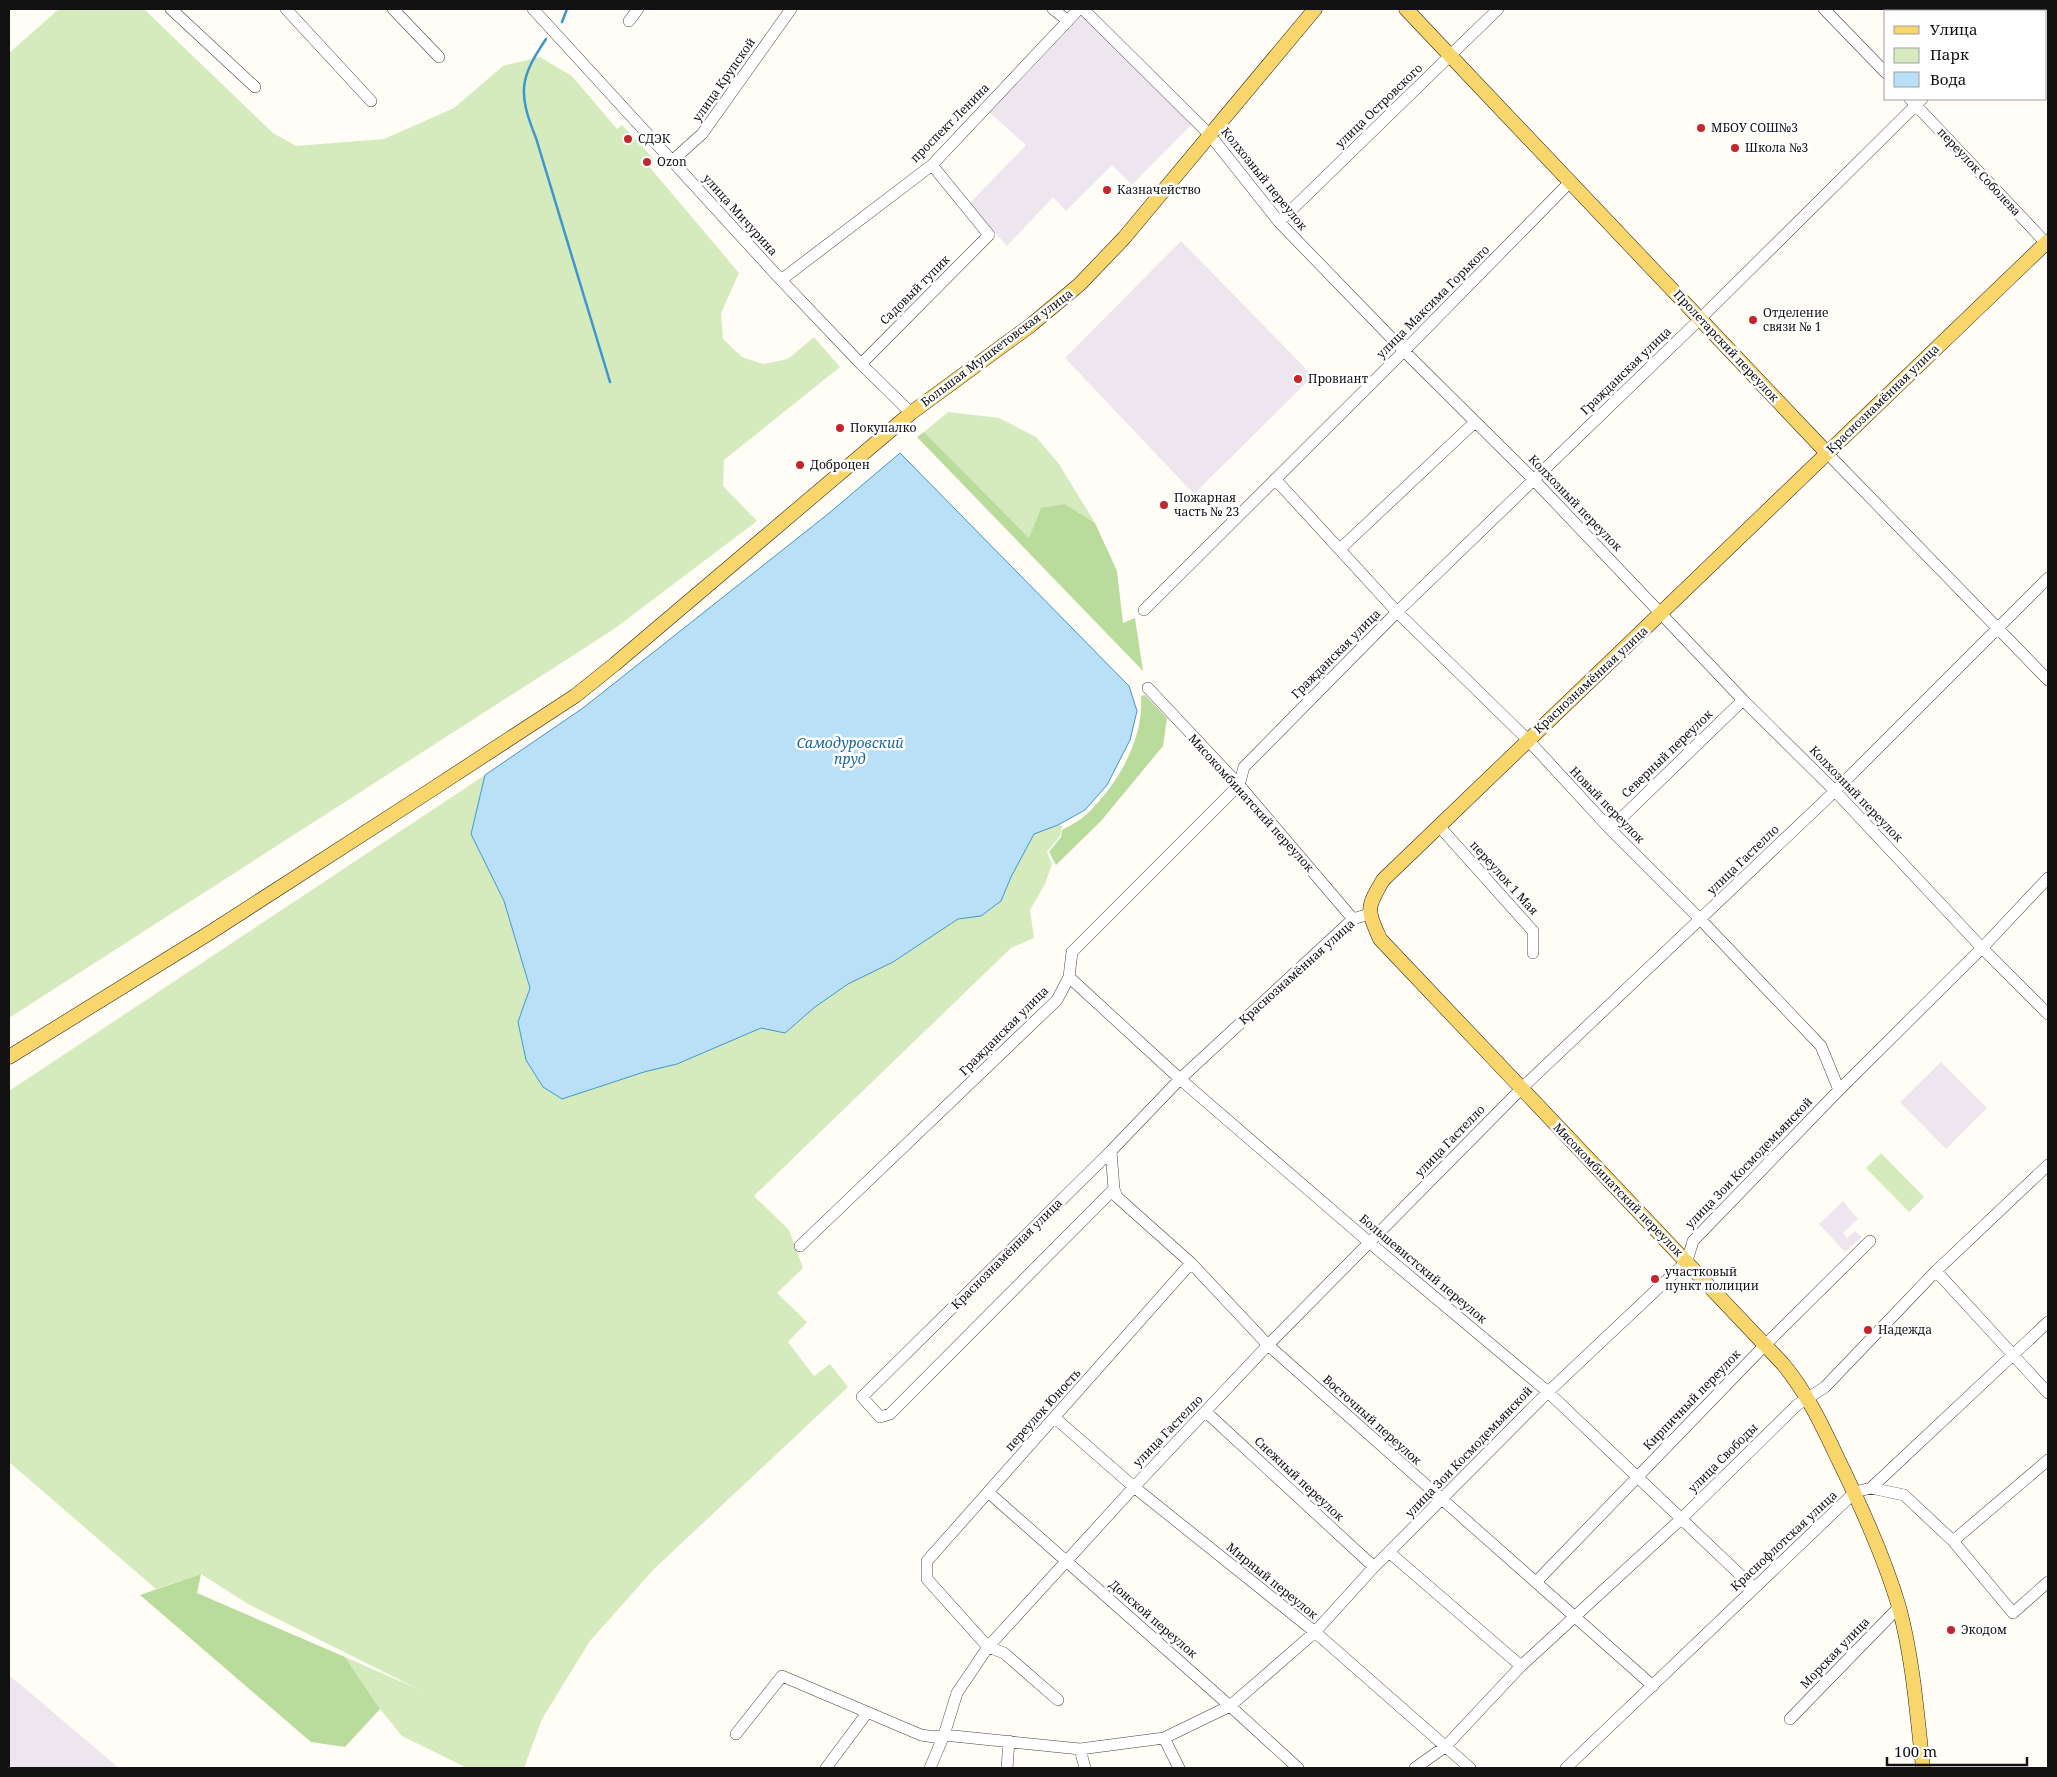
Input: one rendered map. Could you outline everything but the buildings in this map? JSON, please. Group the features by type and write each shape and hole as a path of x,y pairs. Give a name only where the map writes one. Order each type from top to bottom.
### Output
{"main road":[{"name":"Большая Мушкетовская улица","path":"9,1058 211,932 574,696 615,664 911,413 1031,325 1080,284 1124,238 1315,9"},
{"name":"Пролетарский переулок","path":"1406,9 1452,55 1827,453"},
{"name":"Краснознамённая улица","path":"1369,914 1370,902 1383,880 2048,243"},
{"name":"Мясокомбинатский переулок","path":"1369,914 1380,939 1783,1364 1809,1398 1855,1492 1877,1545 1899,1607 1910,1658 1923,1768"}],"street":[{"path":"286,9 371,101"},
{"path":"393,9 439,57"},
{"name":"улица Мичурина","path":"532,9 604,89 673,160 781,280 861,364 911,413"},
{"path":"628,21 638,9"},
{"name":"улица Крупской","path":"673,160 702,134 790,9"},
{"path":"1053,9 1068,21"},
{"name":"проспект Ленина","path":"781,280 932,165 1081,9"},
{"name":"Колхозный переулок","path":"1081,9 1210,135 1279,222 1404,351 1533,479 1743,700 1835,790 1982,948 2048,1014"},
{"name":"улица Островского","path":"1279,222 1498,9"},
{"path":"1824,9 1884,72"},
{"path":"179,11 254,87"},
{"name":"переулок Соболева","path":"1916,101 2048,243"},
{"name":"Гражданская улица","path":"800,1246 1057,1000 1069,977 1072,952 1238,785 1244,767 1397,612 1700,319 1916,101"},
{"name":"Садовый тупик","path":"861,364 989,235 932,165"},
{"name":"улица Максима Горького","path":"1144,610 1404,351 1571,181"},
{"path":"1340,549 1475,422"},
{"name":"Пролетарский переулок","path":"1827,453 2048,680"},
{"name":"Новый переулок","path":"1275,479 1397,612 1528,740 1610,829 1701,920 1821,1046 1839,1090"},
{"name":"улица Гастелло","path":"930,1768 944,1735 957,1693 988,1647 1134,1487 1268,1345 1522,1088 1701,920 2048,578"},
{"name":"Мясокомбинатский переулок","path":"1148,688 1238,785 1353,918"},
{"name":"Северный переулок","path":"1610,829 1743,700"},
{"name":"переулок 1 Мая","path":"1439,826 1533,931 1533,953"},
{"name":"улица Зои Космодемьянской","path":"736,1734 782,1676 921,1735 934,1737 944,1735 1080,1749 1164,1738 1230,1706 1314,1632 1374,1567 1548,1392 1687,1262 1693,1241 1839,1090 1982,948 2048,878"},
{"name":"Краснознамённая улица","path":"1114,1189 890,1414 880,1417 875,1413 862,1397 1180,1079 1353,918 1369,914"},
{"name":"Большевистский переулок","path":"1069,977 1180,1079 1370,1243 1548,1392 1754,1588"},
{"path":"1111,1150 1114,1189"},
{"name":"улица Свободы","path":"1415,1768 1446,1746 1521,1666 1574,1615 1681,1519 1797,1405 1825,1387 1936,1271 2048,1165"},
{"name":"Восточный переулок","path":"1114,1189 1117,1197 1191,1263 1268,1345 1653,1686"},
{"name":"Кирпичный переулок","path":"1536,1582 1636,1476 1870,1241"},
{"name":"переулок Юность","path":"988,1647 927,1579 927,1561 1191,1263"},
{"path":"1936,1271 2048,1393"},
{"name":"Краснофлотская улица","path":"1566,1768 1855,1492 1871,1488 2048,1322"},
{"name":"Снежный переулок","path":"1206,1412 1374,1567"},
{"name":"Мирный переулок","path":"1055,1418 1134,1487 1314,1632 1470,1768"},
{"path":"1953,1541 2048,1460"},
{"path":"1871,1488 1904,1495 1953,1541 2013,1613 2048,1582"},
{"name":"Донской переулок","path":"988,1492 1298,1768"},
{"path":"1390,1553 1521,1666"},
{"name":"Морская улица","path":"1790,1719 1899,1607"},
{"path":"988,1647 1004,1653 1058,1700"},
{"path":"826,1768 867,1713"},
{"path":"1164,1738 1179,1768"},
{"path":"1007,1768 1009,1741"},
{"path":"1080,1749 1085,1768"}],"shaded area":[{"path":"1083,14 1193,123 1132,185 1112,165 1066,211 1053,197 1007,246 969,204 1026,145 990,113"},
{"path":"1181,241 1313,376 1194,494 1065,358"},
{"path":"1941,1062 1987,1108 1946,1149 1900,1102"},
{"path":"1843,1201 1858,1219 1843,1233 1847,1238 1855,1231 1862,1237 1845,1252 1819,1224"},
{"path":"9,1675 119,1768 9,1768"}],"green space":[{"path":"59,9 144,9 273,133 296,146 384,139 454,108 503,66 540,57 572,76 617,129 622,125 653,158 647,164 739,273 721,313 723,339 742,357 763,364 788,359 814,337 840,367 724,460 723,486 757,521 614,629 9,1018 9,53"},
{"path":"948,412 999,418 1036,437 1059,464 1095,523 1065,504 1029,539 924,432"},
{"path":"924,432 1029,538 1041,508 1065,504 1095,523 1117,571 1123,623 1135,618 1143,671 917,437"},
{"path":"1145,695 1167,718 1163,746 1101,821 1056,865 1049,852 1061,837 1062,830 1088,813 1109,789 1127,760 1138,728 1141,696"},
{"path":"485,775 471,834 504,901 530,988 518,1022 608,1083 677,1064 761,1028 785,1033 815,1007 848,984 893,962 958,919 981,916 1001,901 1011,877 1034,834 1058,825 1062,826 1060,836 1047,852 1052,864 1045,884 1030,910 1034,938 1011,948 754,1196 789,1230 803,1268 777,1293 807,1322 788,1342 814,1376 830,1364 848,1387 653,1570 590,1641 542,1719 524,1768 467,1768 402,1736 380,1709 345,1657 418,1689 248,1604 201,1574 156,1589 9,1462 9,1091"},
{"path":"1881,1153 1924,1197 1909,1212 1866,1168"},
{"path":"201,1574 197,1593 345,1657 380,1709 345,1747 311,1742 140,1595"}],"water":[{"name":"Самодуровский пруд","path":"900,453 1129,686 1137,711 1130,740 1107,785 1085,810 1058,825 1034,834 1011,877 1001,901 981,916 958,919 893,962 848,984 815,1007 785,1033 761,1028 677,1064 644,1072 562,1099 543,1087 526,1060 518,1022 530,988 504,901 471,834 485,775 583,708 828,514"}],"waterway":[{"path":"562,22 567,9"},
{"path":"546,39 526,76 524,87 526,109 610,382"}],"place":[{"name":"МБОУ СОШ№3","path":"1701,128"},
{"name":"СДЭК","path":"628,139"},
{"name":"Школа №3","path":"1735,148"},
{"name":"Ozon","path":"647,162"},
{"name":"Казначейство","path":"1107,190"},
{"name":"Отделение связи № 1","path":"1753,320"},
{"name":"Провиант","path":"1298,379"},
{"name":"Покупалко","path":"840,428"},
{"name":"Доброцен","path":"800,465"},
{"name":"Пожарная часть № 23","path":"1164,505"},
{"name":"участковый пункт полиции","path":"1655,1279"},
{"name":"Надежда","path":"1868,1330"},
{"name":"Экодом","path":"1951,1630"}]}
